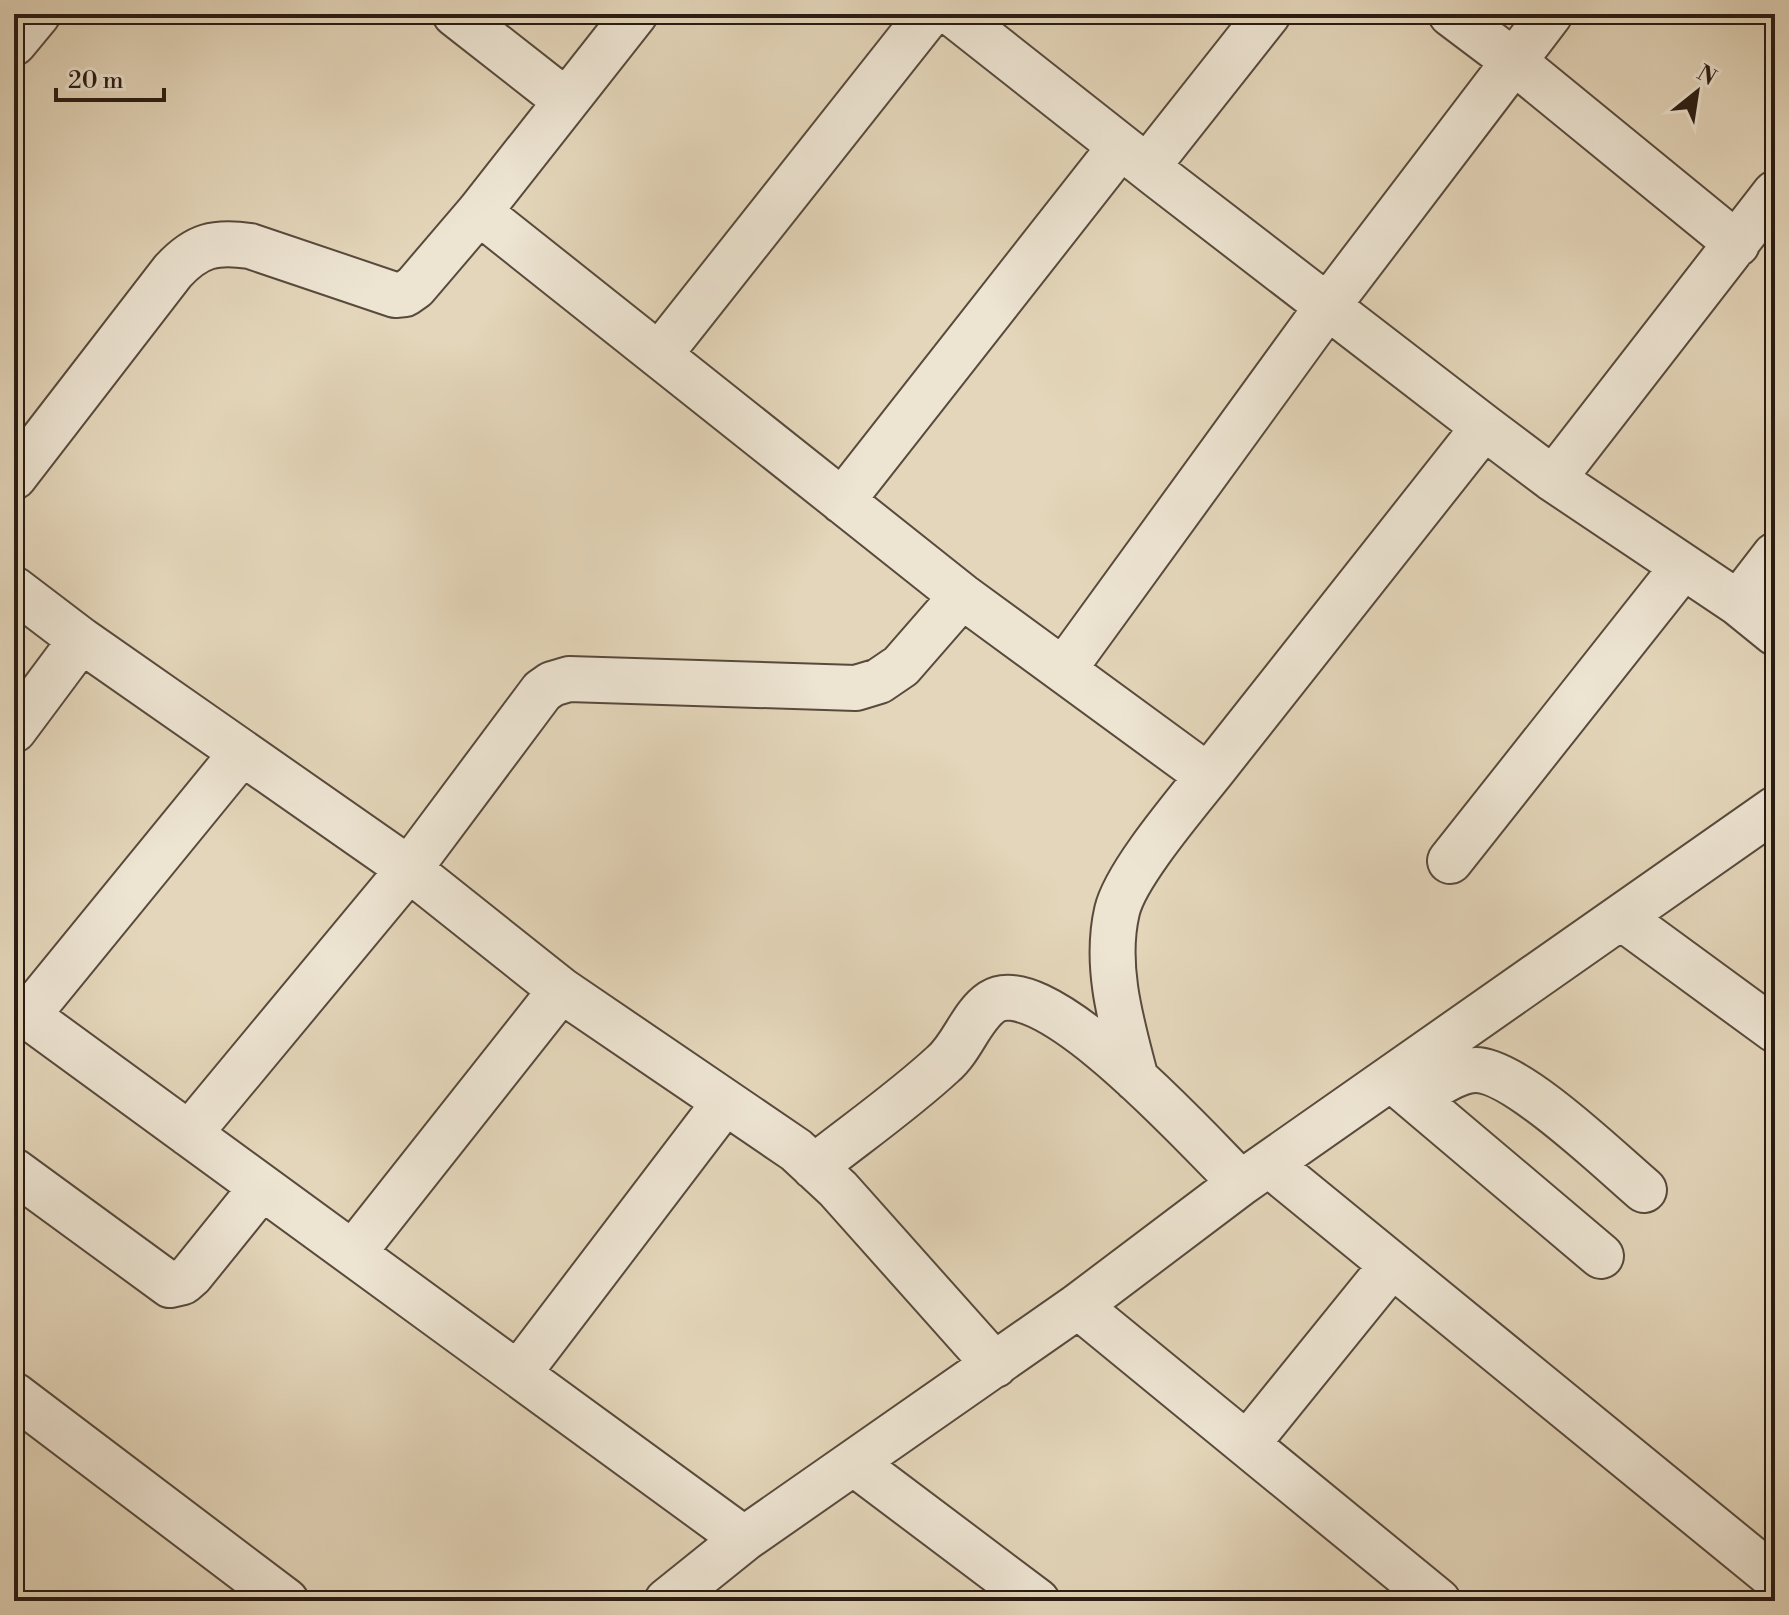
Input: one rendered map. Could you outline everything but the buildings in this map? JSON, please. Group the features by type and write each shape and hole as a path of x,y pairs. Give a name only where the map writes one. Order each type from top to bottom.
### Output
{"street":[{"path":"14,43 38,14"},
{"path":"455,14 566,101"},
{"path":"14,477 173,271 197,250 230,243 250,246 395,295 405,294 424,278 479,212 635,14"},
{"path":"659,355 929,14"},
{"path":"842,501 1134,157 1268,14"},
{"path":"1451,14 1737,244"},
{"path":"1064,669 1327,307 1550,14"},
{"path":"969,19 1134,157 1484,427 1553,479 1738,603 1775,633"},
{"path":"1553,479 1775,193"},
{"path":"479,212 962,596 1208,776"},
{"path":"1136,1079 1120,1021 1114,976 1114,933 1118,908 1129,884 1208,776 1484,427"},
{"path":"1738,603 1775,555"},
{"path":"1450,861 1682,568"},
{"path":"14,589 241,754 409,869 561,990 787,1144 848,1200 995,1365"},
{"path":"189,1134 409,869 542,691 552,684 569,679 856,688 879,681 901,666 962,596"},
{"path":"14,730 81,640"},
{"path":"241,754 20,1011 744,1539"},
{"path":"686,1597 744,1539 1078,1306 1255,1174 1404,1089 1622,918 1775,809"},
{"path":"1622,918 1775,1030"},
{"path":"353,1253 561,990"},
{"path":"814,1167 945,1063 980,1013 992,1002 1003,998 1029,1002 1094,1040 1136,1079 1255,1174 1392,1265 1775,1578"},
{"path":"1404,1089 1474,1069 1494,1072 1538,1101 1644,1190"},
{"path":"1404,1089 1601,1256"},
{"path":"518,1374 725,1102"},
{"path":"14,1171 170,1285 183,1282 191,1275 262,1187"},
{"path":"1247,1444 1392,1265"},
{"path":"1078,1306 1438,1601"},
{"path":"14,1395 286,1601"},
{"path":"855,1464 1037,1601"}]}
